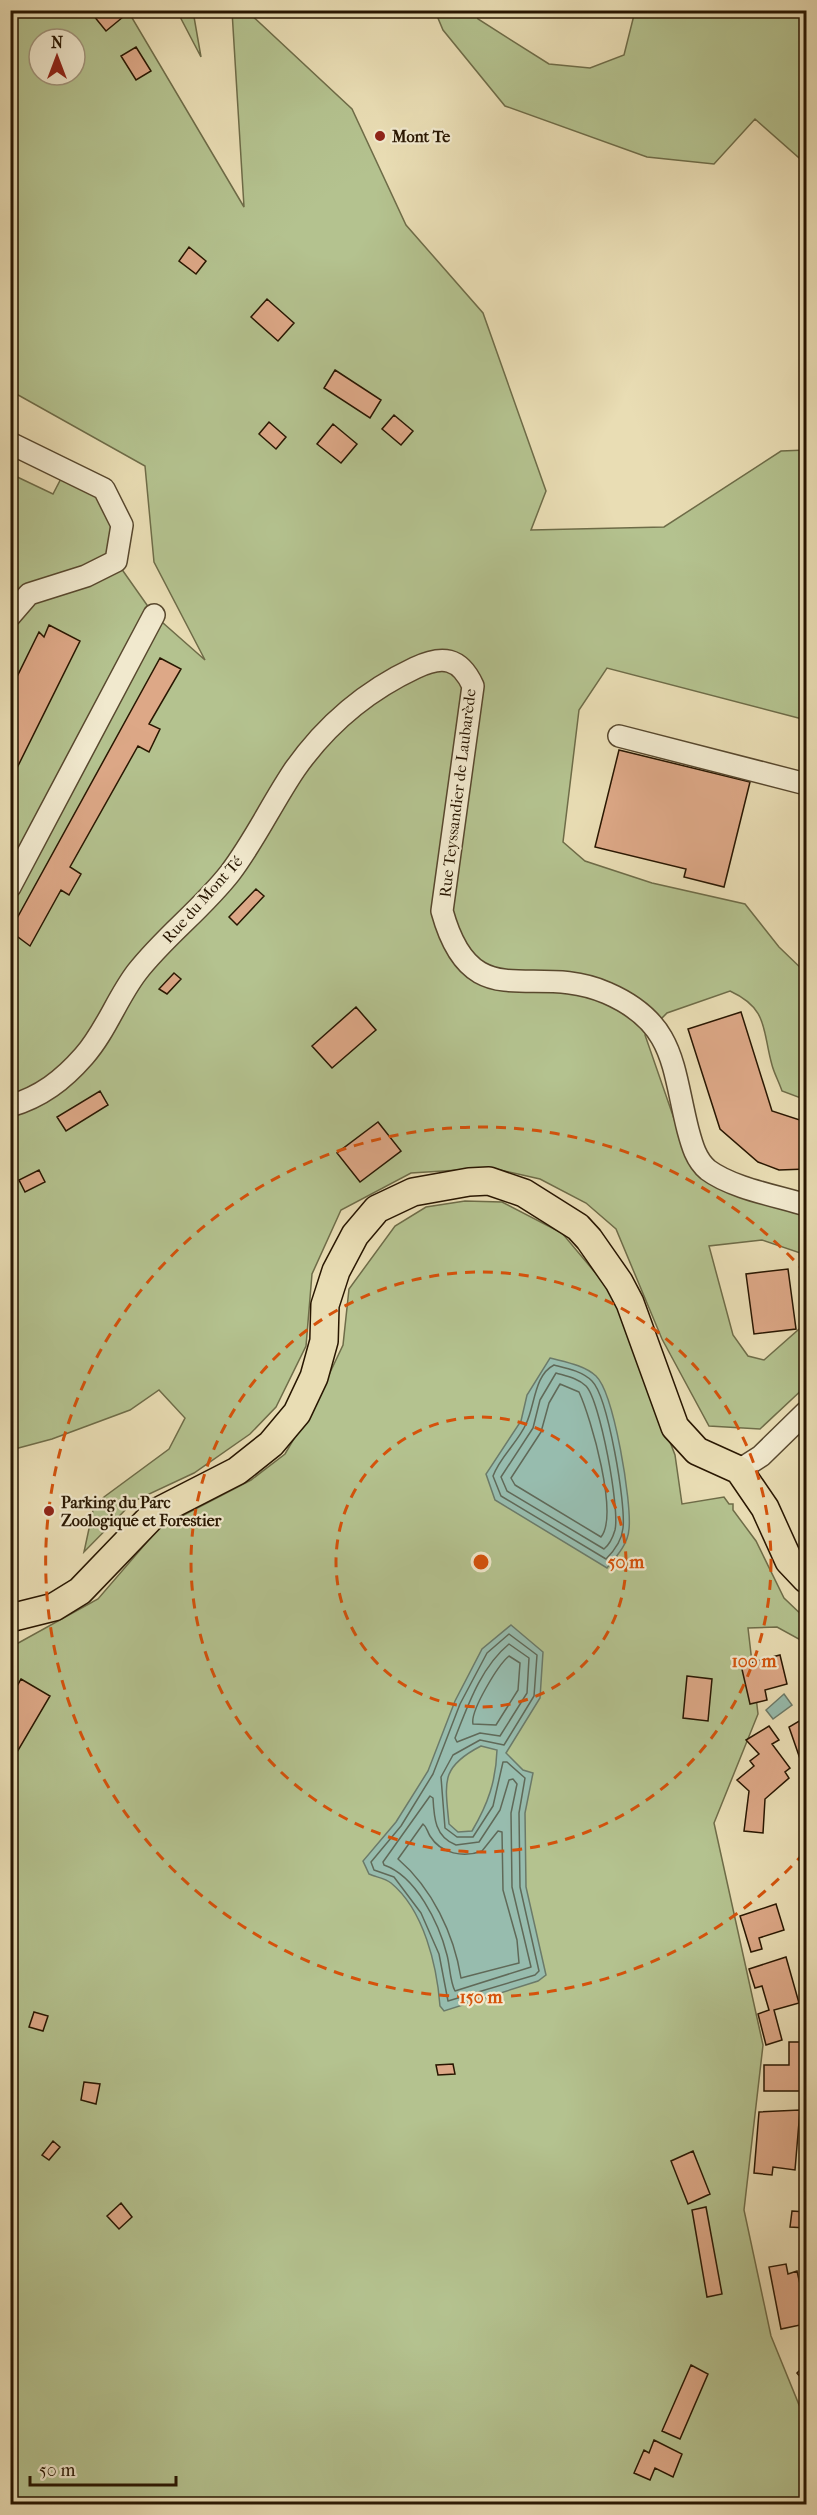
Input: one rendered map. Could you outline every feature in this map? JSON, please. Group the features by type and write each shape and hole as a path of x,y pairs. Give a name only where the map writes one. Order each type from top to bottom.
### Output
{"main road":[{"path":"10,1618 54,1607 80,1591 155,1513 237,1471 271,1444 297,1413 314,1377 324,1341 325,1305 336,1271 356,1235 377,1209 413,1192 448,1184 489,1181 524,1193 578,1227 619,1282 630,1303 675,1427 697,1451 739,1470 765,1508 789,1561 807,1579"}],"street":[{"path":"10,443 104,489 122,525 116,561 86,576 29,594 10,616"},
{"path":"10,887 154,615"},
{"name":"Rue du Mont Té","path":"10,1106 28,1101 57,1084 85,1055 136,974 229,874 295,770 321,737 345,712 390,680 430,660 454,661"},
{"name":"Rue Teyssandier de Laubarède","path":"454,661 467,672 473,686 442,911 450,940 466,963 485,977 578,985 606,992 635,1008 666,1042 693,1150 707,1168 726,1181 807,1205"},
{"path":"619,736 807,784"},
{"path":"739,1470 761,1456 807,1412"}],"green space":[{"path":"11,11 128,11 244,207 232,11 247,11 352,109 406,225 483,313 546,491 531,530 664,527 781,451 806,450 806,720 607,668 579,710 563,842 585,861 652,883 745,904 779,947 806,973 806,1100 782,1091 773,1068 765,1031 758,1013 752,1005 730,991 667,1013 645,1035 689,1162 806,1211 806,1255 762,1240 709,1246 733,1335 748,1356 764,1360 806,1323 806,1386 760,1429 709,1426 662,1339 616,1229 586,1203 540,1179 491,1168 411,1173 341,1210 312,1274 306,1346 276,1407 250,1434 194,1473 134,1501 84,1552 93,1510 104,1497 169,1449 185,1418 159,1390 130,1410 52,1439 11,1450 11,474 53,494 66,469 104,489 122,525 116,561 154,615 205,660 154,562 145,466 11,391"},
{"path":"177,11 193,11 201,57"},
{"path":"435,11 474,11 478,19 549,64 590,68 624,55 635,11 806,11 806,164 755,119 714,164 647,157 505,106 443,30"},
{"path":"465,1201 502,1202 562,1233 614,1295 675,1455 682,1504 724,1497 729,1504 733,1504 733,1510 756,1541 784,1598 806,1619 806,1643 777,1627 748,1628 758,1714 714,1823 763,2045 744,2210 771,2336 806,2422 806,2504 11,2504 11,1647 98,1599 159,1528 251,1480 285,1454 317,1400 343,1345 349,1289 395,1226 426,1207"}],"water":[{"path":"550,1358 580,1367 596,1376 603,1386 615,1425 625,1474 629,1529 624,1545 607,1568 495,1500 486,1474 521,1421 527,1395"},
{"path":"511,1625 543,1652 540,1698 506,1753 523,1770 533,1773 525,1813 526,1887 546,1975 538,1981 444,2011 440,2006 436,1974 427,1940 412,1908 391,1883 369,1874 363,1861 396,1822 428,1771 455,1701 482,1649","holes":["481,1746 497,1750 493,1782 483,1811 472,1831 458,1832 449,1824 448,1777 458,1761"]},
{"path":"784,1694 792,1705 773,1719 766,1710"}],"building":[{"path":"89,10 117,10 123,17 106,31"},
{"path":"136,47 151,71 136,80 121,56"},
{"path":"189,247 206,261 196,274 179,261"},
{"path":"267,299 294,323 278,341 251,317"},
{"path":"335,370 381,400 370,418 324,388"},
{"path":"394,415 413,431 401,445 382,429"},
{"path":"269,422 286,437 276,449 259,434"},
{"path":"333,424 357,444 341,463 317,444"},
{"path":"49,625 80,641 10,782 10,691 39,632 44,637"},
{"path":"160,658 181,669 149,724 160,729 149,752 138,746 70,867 81,874 69,895 61,890 30,946 10,931"},
{"path":"619,750 750,782 724,887 684,877 686,869 595,847"},
{"path":"256,889 264,896 237,925 229,917"},
{"path":"174,973 181,979 167,994 159,989"},
{"path":"356,1007 376,1030 332,1068 312,1046"},
{"path":"741,1012 772,1111 806,1122 806,1169 779,1170 758,1162 720,1129 688,1029"},
{"path":"100,1091 108,1105 66,1131 57,1117"},
{"path":"378,1122 401,1151 360,1182 337,1153"},
{"path":"39,1170 45,1182 25,1192 19,1180"},
{"path":"788,1269 796,1329 754,1334 746,1274"},
{"path":"780,1655 787,1684 765,1690 767,1700 750,1704 741,1665"},
{"path":"687,1676 712,1679 708,1721 683,1718"},
{"path":"21,1679 50,1696 13,1759 10,1685 16,1688"},
{"path":"806,1717 806,1776 789,1727"},
{"path":"769,1726 779,1740 772,1744 790,1768 785,1772 789,1778 765,1799 763,1833 744,1831 749,1791 737,1780 754,1766 750,1761 759,1754 746,1740"},
{"path":"776,1904 784,1930 759,1938 762,1949 751,1952 740,1916"},
{"path":"786,1957 799,2003 774,2010 782,2040 766,2045 758,2014 769,2010 762,1986 755,1988 749,1969"},
{"path":"34,2012 48,2016 43,2031 29,2027"},
{"path":"789,2042 806,2042 806,2091 764,2091 764,2065 789,2065"},
{"path":"453,2064 455,2074 438,2075 436,2065"},
{"path":"84,2082 100,2084 96,2104 81,2100"},
{"path":"800,2110 795,2170 773,2167 772,2175 754,2173 759,2112"},
{"path":"53,2141 60,2147 49,2160 42,2155"},
{"path":"693,2151 710,2194 688,2204 671,2161"},
{"path":"121,2203 132,2217 119,2229 107,2216"},
{"path":"706,2207 722,2294 707,2297 692,2210"},
{"path":"792,2211 806,2212 806,2228 790,2227"},
{"path":"786,2264 788,2274 797,2271 802,2293 806,2292 806,2303 801,2304 805,2324 781,2329 769,2267"},
{"path":"806,2364 806,2384 797,2373"},
{"path":"691,2365 708,2374 680,2439 662,2431"},
{"path":"654,2440 682,2454 673,2477 655,2468 650,2480 634,2473 644,2450 649,2453"}],"place":[{"name":"Mont Te","path":"380,136"},
{"name":"Parking du Parc Zoologique et Forestier","path":"49,1511"}]}
